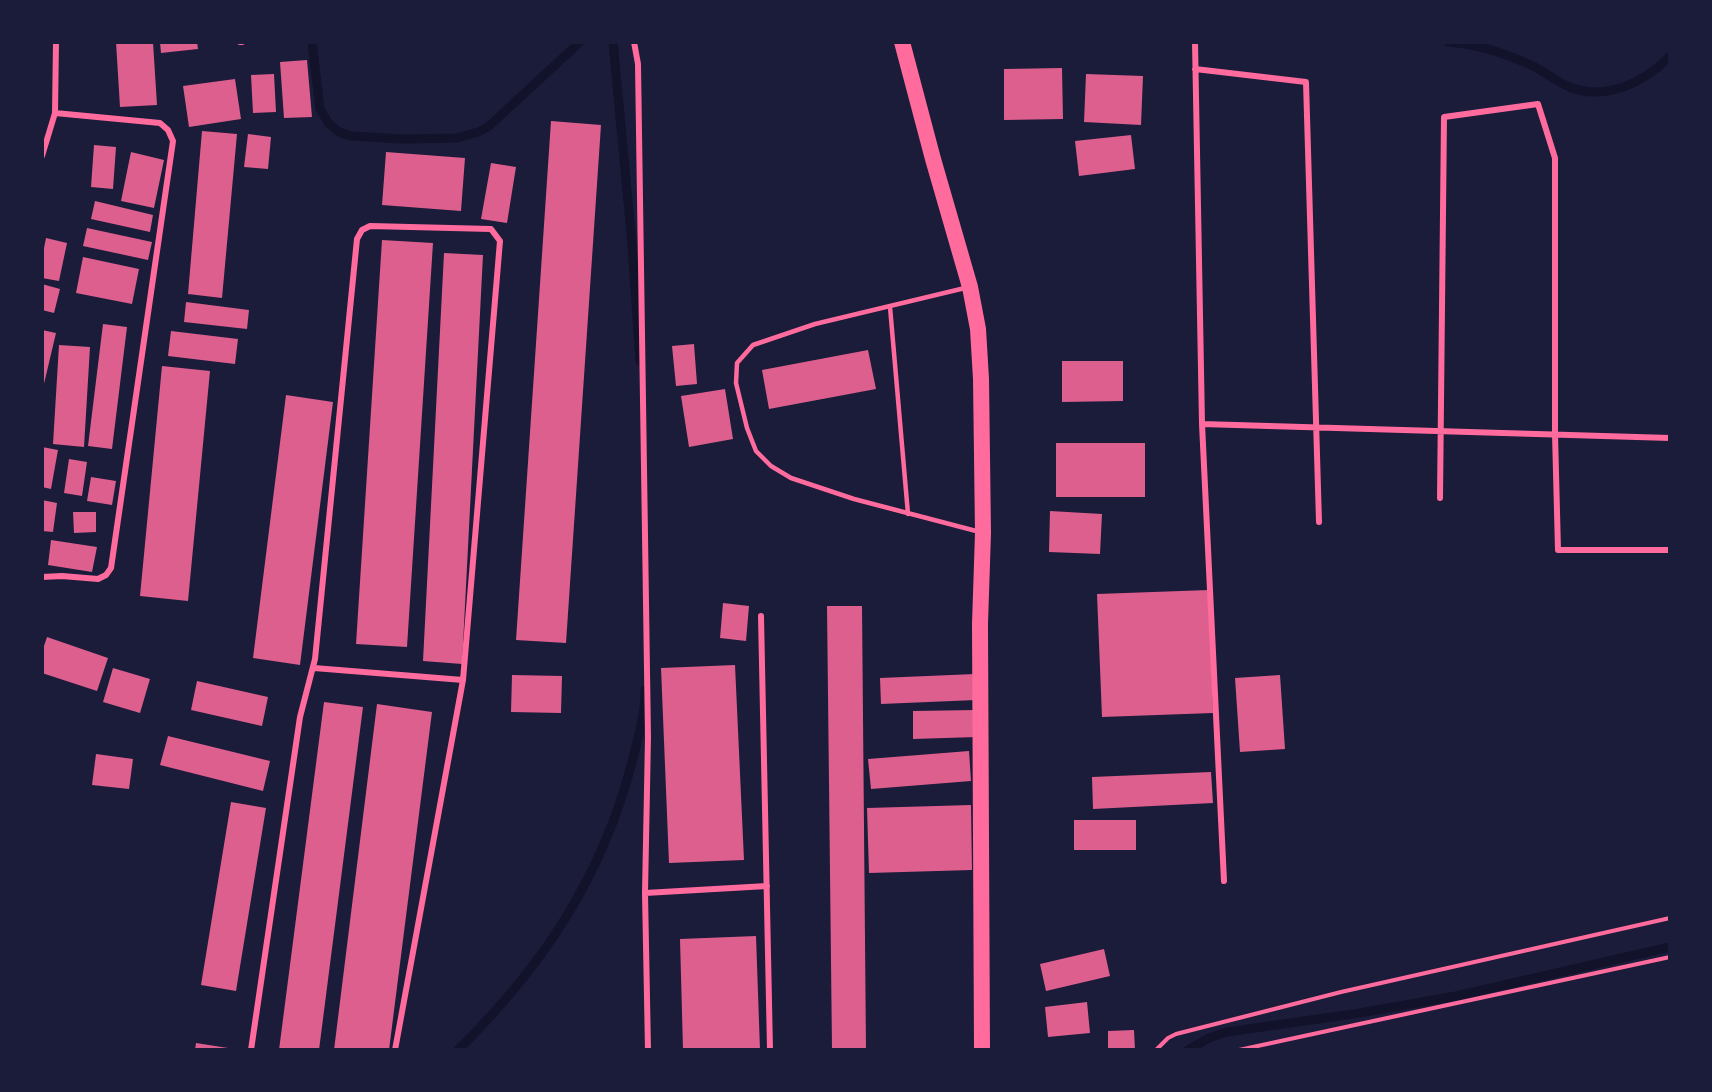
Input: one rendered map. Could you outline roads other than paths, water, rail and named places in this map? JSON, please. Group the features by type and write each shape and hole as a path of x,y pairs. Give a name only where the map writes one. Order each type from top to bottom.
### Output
{"highway":[{"path":"902,42 970,286 978,329 981,379 982,533 980,624 982,1050"}],"street":[{"path":"42,156 55,114 56,42"},
{"path":"634,42 639,64 648,737 645,893 648,1050"},
{"path":"1195,42 1202,424 1224,881"},
{"path":"1195,69 1306,82 1319,522"},
{"path":"1440,498 1444,117 1538,104 1556,158 1555,434 1558,550 1670,549"},
{"path":"42,577 98,579 106,575 111,568 172,141 168,130 160,123 55,114"},
{"path":"251,1050 300,717 314,668 357,239 362,230 370,226 491,229 500,241 463,680 395,1050"},
{"path":"1202,424 1670,438"},
{"path":"760,616 770,1050"},
{"path":"314,668 463,680"},
{"path":"645,893 766,886"}],"lane":[{"path":"970,286 815,324 753,345 737,363 736,383 747,428 756,451 771,466 791,478 854,499 982,533"},
{"path":"890,307 908,514"}],"waterway":[{"path":"312,42 320,109 329,124 339,132 351,136 401,139 457,138 488,127 580,42"},
{"path":"613,42 632,244 640,361"},
{"path":"1448,42 1481,47 1502,54 1533,66 1569,87 1597,92 1624,87 1660,66 1670,56"},
{"path":"458,1050 488,1019 542,953 586,882 604,844 632,762 644,708 645,690"},
{"path":"1188,1050 1209,1038 1227,1032 1360,1013 1456,996 1670,947"}]}
